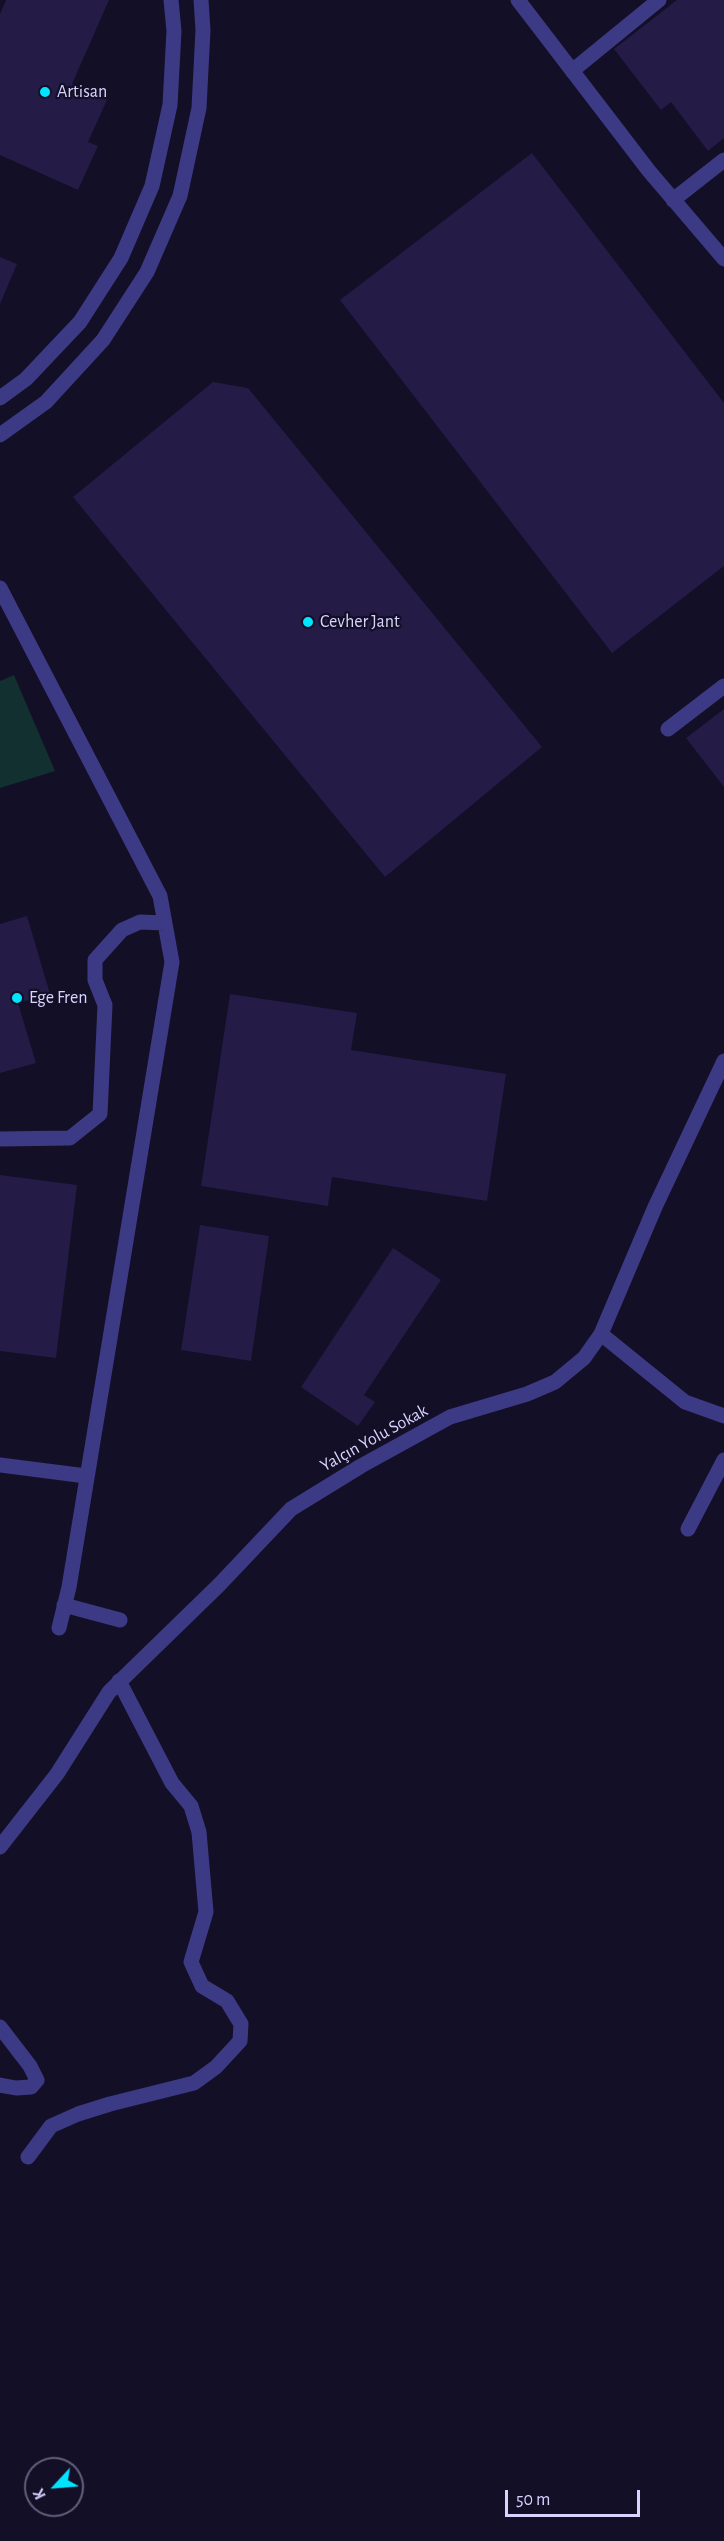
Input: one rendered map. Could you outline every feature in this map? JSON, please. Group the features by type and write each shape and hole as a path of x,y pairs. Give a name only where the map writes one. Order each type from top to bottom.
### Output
{"street":[{"path":"0,398 26,379 80,322 121,258 143,207 152,186 170,105 174,31 171,0"},
{"path":"0,435 46,402 103,340 147,272 180,196 199,108 203,30 201,0"},
{"path":"518,0 673,200 724,259"},
{"path":"572,70 659,0"},
{"path":"673,200 724,160"},
{"path":"0,588 159,896 172,962 59,1628"},
{"path":"668,729 724,686"},
{"path":"0,1139 70,1138 100,1114 105,1005 95,980 95,960 122,930 140,922 165,923"},
{"name":"Yalçın Yolu Sokak","path":"0,1847 57,1774 109,1692 219,1585 291,1509 361,1466 450,1417 527,1394 555,1382 584,1358 601,1334 655,1207 724,1061"},
{"path":"601,1334 685,1402 724,1416"},
{"path":"688,1528 724,1460"},
{"path":"0,1465 86,1476"},
{"path":"64,1605 120,1620"},
{"path":"28,2157 51,2126 78,2114 110,2104 194,2083 216,2067 240,2040 241,2024 227,2001 202,1986 191,1962 206,1912 199,1832 191,1806 172,1783 119,1681"},
{"path":"0,2027 30,2066 37,2080 31,2087 16,2088 0,2085"}],"green space":[{"path":"14,675 55,771 0,788 0,681"}],"building":[{"name":"Artisan","path":"6,0 109,0 72,84 107,100 88,142 98,146 78,190 0,155 0,14"},
{"path":"677,0 724,0 724,138 708,151 671,102 661,110 614,49"},
{"path":"532,153 724,403 724,566 612,653 340,300"},
{"path":"0,257 17,264 0,304"},
{"name":"Cevher Jant","path":"213,382 248,388 542,747 385,877 73,497"},
{"path":"724,709 724,787 686,738"},
{"name":"Ege Fren","path":"27,916 50,994 18,1003 36,1063 0,1073 0,924"},
{"path":"230,994 357,1013 351,1050 506,1074 487,1201 332,1177 328,1206 201,1186"},
{"path":"0,1175 77,1185 56,1358 0,1351"},
{"path":"200,1225 269,1236 251,1361 181,1350"},
{"path":"393,1248 441,1280 364,1395 375,1402 358,1426 301,1387"}],"place":[{"name":"Artisan","path":"45,92"},
{"name":"Cevher Jant","path":"308,622"},
{"name":"Ege Fren","path":"17,998"}]}
